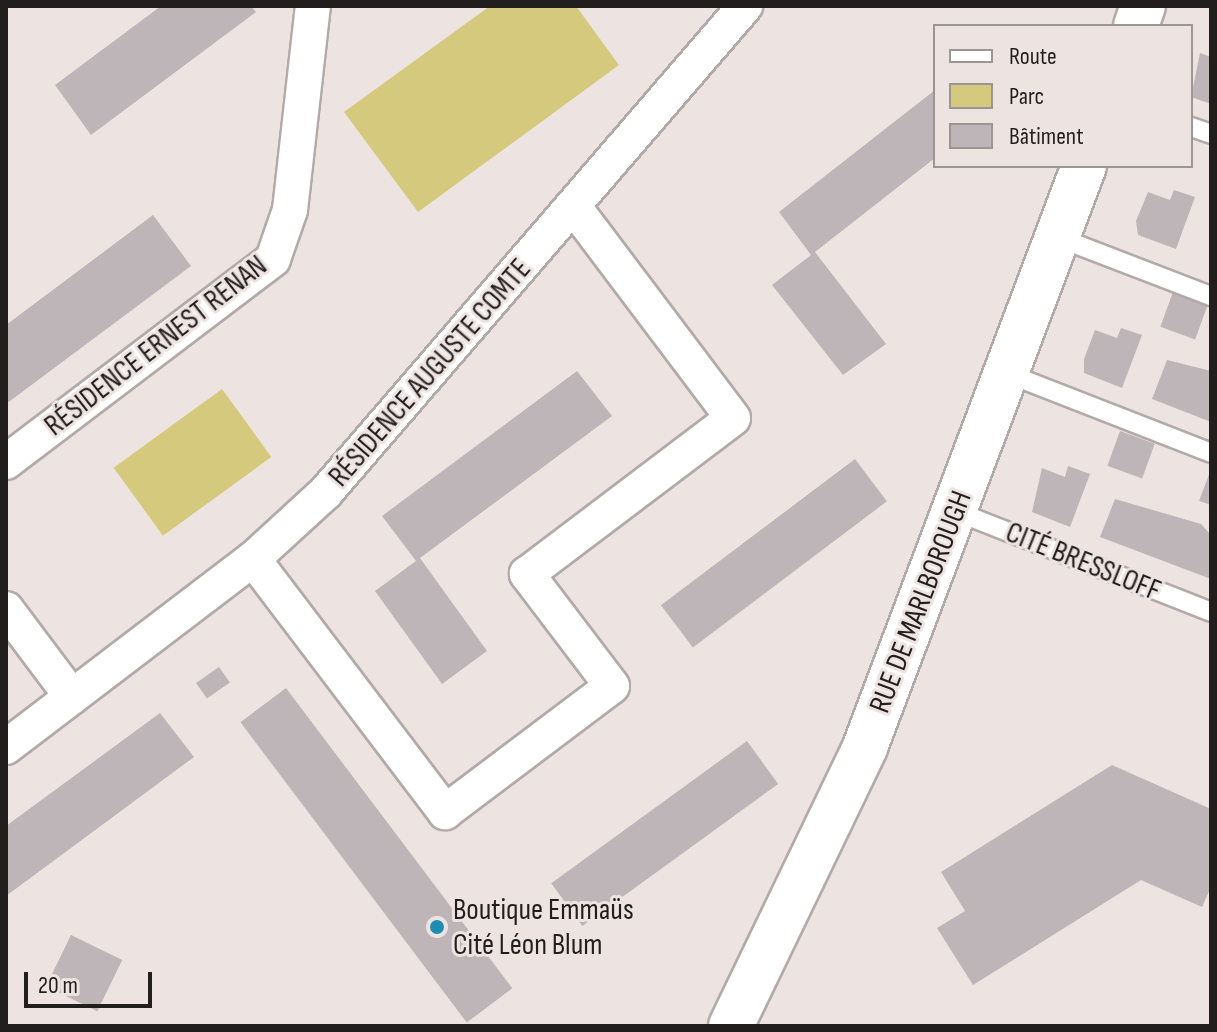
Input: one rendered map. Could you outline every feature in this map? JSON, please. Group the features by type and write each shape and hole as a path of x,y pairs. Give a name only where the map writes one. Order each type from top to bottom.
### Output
{"main road":[{"name":"RUE DE MARLBOROUGH","path":"731,1026 841,803 955,511 1083,168"}],"street":[{"name":"RÉSIDENCE ERNEST RENAN","path":"6,462 263,270 286,229 313,6"},
{"name":"RÉSIDENCE AUGUSTE COMTE","path":"6,747 253,559 374,443 745,6"},
{"path":"253,559 445,812 612,686 527,574 733,418 574,207"},
{"path":"6,609 72,697"}],"lane":[{"path":"1057,237 1211,296"},
{"path":"1006,373 1211,453"},
{"name":"CITÉ BRESSLOFF","path":"955,511 1211,612"}],"green space":[{"path":"490,6 576,6 619,65 418,212 344,112"},
{"path":"222,389 271,457 163,536 114,468"}],"building":[{"path":"161,6 251,6 256,12 91,135 55,85"},
{"path":"1200,53 1211,57 1211,104 1193,98"},
{"path":"933,92 933,160 815,252 886,344 843,375 772,285 811,255 779,212"},
{"path":"1174,190 1195,197 1176,249 1138,235 1136,221 1148,192 1170,200"},
{"path":"153,215 191,266 6,404 6,325"},
{"path":"1173,292 1208,305 1195,339 1160,327"},
{"path":"1121,328 1142,335 1122,388 1084,373 1084,359 1095,330 1117,338"},
{"path":"1167,360 1211,371 1211,422 1152,399"},
{"path":"577,371 612,416 420,558 487,651 442,684 375,591 416,561 382,516"},
{"path":"1120,431 1155,444 1142,478 1107,466"},
{"path":"855,459 887,501 693,648 661,605"},
{"path":"1068,466 1090,474 1070,527 1032,512 1042,468 1065,477"},
{"path":"1211,469 1211,505 1199,501"},
{"path":"1115,499 1201,524 1211,535 1211,579 1100,537"},
{"path":"219,667 230,683 207,699 196,683"},
{"path":"286,688 512,988 467,1023 240,722"},
{"path":"160,713 194,757 6,896 6,826"},
{"path":"747,741 778,784 582,926 551,883"},
{"path":"1112,765 1211,809 1211,887 1202,907 1141,880 973,985 937,928 965,911 941,872"},
{"path":"71,935 122,960 97,1011 46,986"}],"place":[{"name":"Boutique Emmaüs Cité Léon Blum","path":"437,927"}]}
